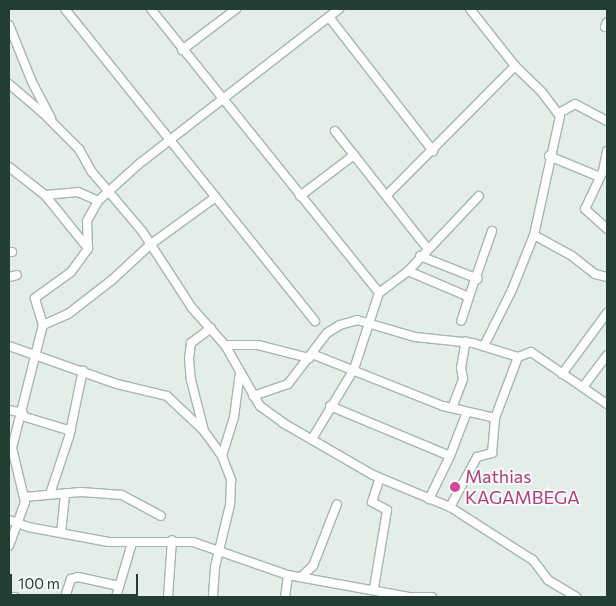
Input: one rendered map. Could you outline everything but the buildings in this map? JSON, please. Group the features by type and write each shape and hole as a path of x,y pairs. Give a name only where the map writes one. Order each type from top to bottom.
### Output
{"street":[{"path":"65,9 315,321"},
{"path":"151,9 379,293"},
{"path":"182,50 236,9"},
{"path":"9,546 18,524 24,497 10,449 22,414 35,352 43,325 35,298 71,272 88,249 86,221 98,201 170,140 223,101 338,9"},
{"path":"470,9 515,66 559,113"},
{"path":"329,17 433,150"},
{"path":"9,24 32,82 55,124"},
{"path":"387,195 515,66"},
{"path":"9,84 55,124 79,150 108,192 151,244 192,308 225,344 253,396 271,416 380,478 450,507 533,560 548,580 576,597"},
{"path":"484,346 519,275 534,236 559,113 576,104 607,121"},
{"path":"335,131 427,248"},
{"path":"607,151 600,177 585,209 607,229"},
{"path":"300,196 354,155"},
{"path":"549,156 600,177"},
{"path":"9,166 45,195 88,249"},
{"path":"45,195 78,192 98,201"},
{"path":"312,439 330,406 354,369 379,293 408,271 427,248 479,196"},
{"path":"43,325 68,314 112,280 151,244 216,197"},
{"path":"461,321 478,279 492,231"},
{"path":"534,236 572,256 595,274 607,277"},
{"path":"420,256 478,279"},
{"path":"408,271 470,297"},
{"path":"562,374 607,313"},
{"path":"253,396 288,384 327,333 340,325 357,320 415,337 466,341 518,356 531,352 607,404"},
{"path":"204,430 190,380 189,359 191,343 211,328"},
{"path":"452,408 463,379 461,368 466,341"},
{"path":"225,344 258,345 310,356 354,369 452,408 495,418"},
{"path":"9,346 35,352 117,384 167,396 204,430 230,471 231,496 218,550 213,597"},
{"path":"583,387 607,355"},
{"path":"450,507 477,457 492,452 495,418 518,356"},
{"path":"50,494 71,431 83,370"},
{"path":"222,456 234,417 240,372"},
{"path":"330,406 450,456"},
{"path":"9,410 71,431"},
{"path":"430,499 450,456 467,412"},
{"path":"374,588 388,510 372,502 380,478"},
{"path":"24,497 50,494 122,494 161,516"},
{"path":"61,533 65,494"},
{"path":"301,577 313,566 337,504"},
{"path":"9,520 18,524 61,533 132,543 172,540 193,542 288,575 374,588 409,597"},
{"path":"168,597 172,540"},
{"path":"116,597 132,543"},
{"path":"284,597 288,575"},
{"path":"65,597 71,579 78,577 119,586"},
{"path":"9,597 14,597"},
{"path":"414,597 432,597"}],"place":[{"name":"Mathias KAGAMBEGA","path":"455,487"}]}
